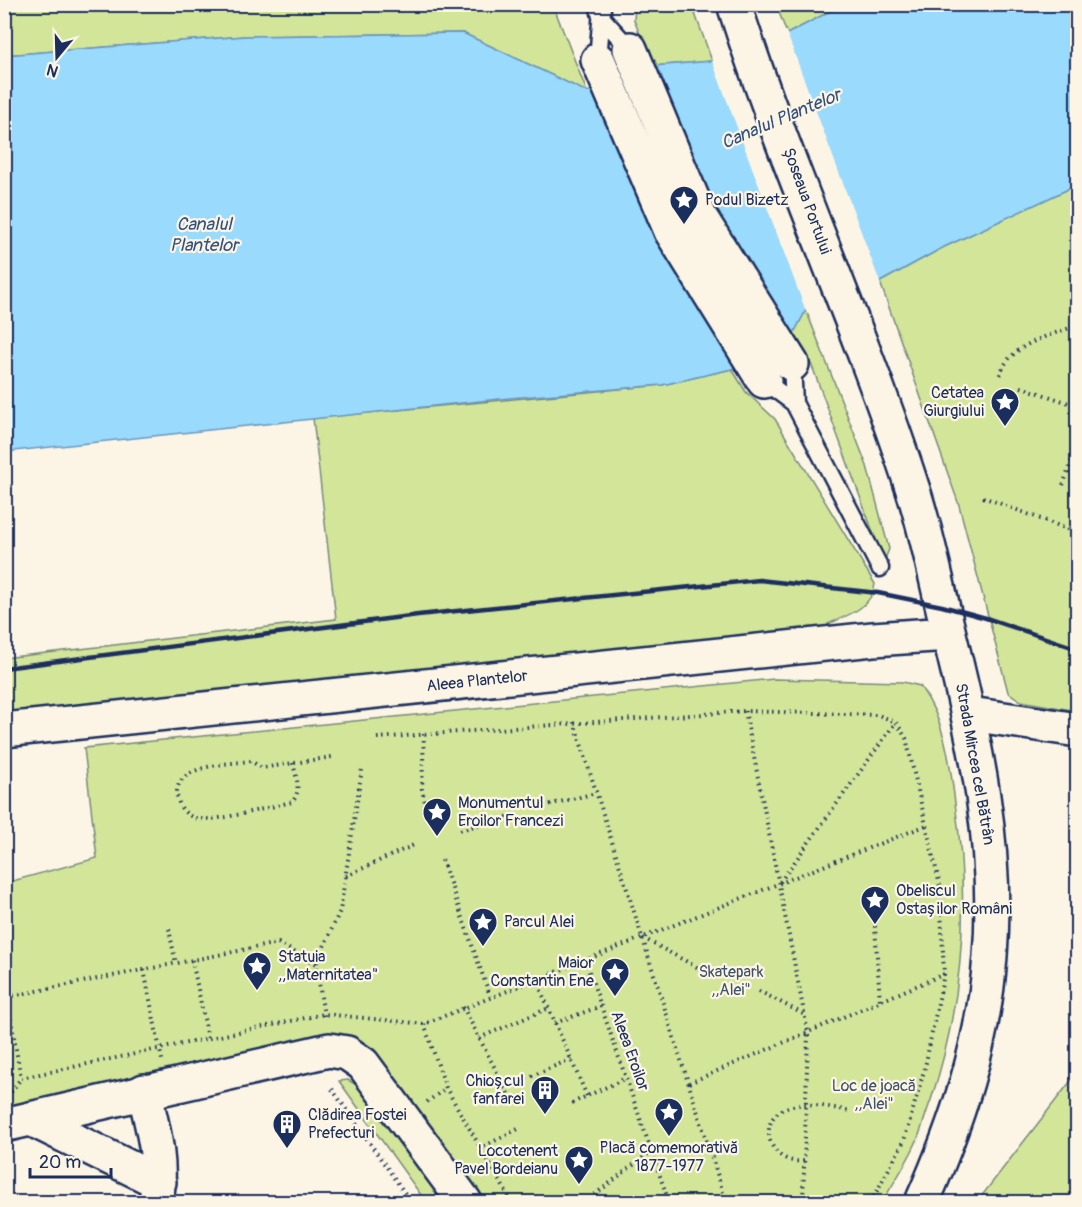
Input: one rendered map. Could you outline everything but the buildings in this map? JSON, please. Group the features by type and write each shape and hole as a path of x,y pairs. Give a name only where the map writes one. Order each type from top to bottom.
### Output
{"main road":[{"name":"Șoseaua Portului","path":"737,12 855,330"},
{"path":"630,49 700,217 792,364"},
{"path":"598,60 671,231 764,381"},
{"name":"Strada Mircea cel Bătrân","path":"855,330 913,489 970,714 990,851 993,888 990,957 975,1059 947,1145 922,1203"},
{"name":"Aleea Plantelor","path":"4,730 861,640 949,634"},
{"path":"970,714 1077,730"},
{"path":"18,1122 329,1050 347,1053 363,1064 465,1203"},
{"path":"18,1122 158,1192 156,1089"}],"lane":[{"path":"600,9 630,49"},
{"path":"598,60 600,9"},
{"path":"792,364 794,403 880,568"},
{"path":"764,381 794,403"}],"path":[{"path":"1000,375 1010,355 1018,349 1077,325"},
{"path":"1021,387 1077,406"},
{"path":"1064,485 1077,444"},
{"path":"984,497 1077,533"},
{"path":"745,711 808,1033 803,1203"},
{"path":"377,738 745,711 878,715 896,722 906,738 940,886 944,974 926,1067 904,1141 871,1203"},
{"path":"574,722 726,1203"},
{"path":"780,883 896,722"},
{"path":"424,734 422,789 428,816"},
{"path":"293,764 298,789 297,797 292,802 208,819 192,817 180,807 177,790 184,776 190,772 250,761 262,768 332,757"},
{"path":"329,1050 316,964 340,911 362,769"},
{"path":"544,806 596,793"},
{"path":"460,830 514,815"},
{"path":"4,1099 21,1078 324,1014 424,1024 927,825"},
{"path":"346,876 416,844"},
{"path":"442,860 490,996"},
{"path":"875,926 880,1002"},
{"path":"169,929 176,964"},
{"path":"643,938 704,971"},
{"path":"21,1078 6,997 278,943 316,964"},
{"path":"192,960 208,1038"},
{"name":"Aleea Eroilor","path":"585,960 653,1150 669,1203"},
{"path":"144,969 160,1049 156,1089"},
{"path":"689,1083 944,974"},
{"path":"536,979 587,1096"},
{"path":"759,991 805,1016"},
{"path":"555,1023 601,1006"},
{"path":"463,1007 512,1101"},
{"path":"479,1038 549,1008"},
{"path":"424,1024 446,1089 478,1149 512,1203"},
{"path":"504,1088 571,1059"},
{"path":"572,1103 626,1078"},
{"path":"332,1089 411,1203"},
{"path":"804,1161 785,1160 775,1153 770,1141 770,1128 776,1115 784,1108 807,1105 851,1110"},
{"path":"478,1149 520,1128"},
{"path":"585,1203 653,1150"}],"green space":[{"path":"776,4 842,5 787,34"},
{"path":"5,5 553,5 587,92 463,33 245,36 5,55"},
{"path":"635,5 692,5 712,61 653,66 634,20"},
{"path":"1077,185 1077,711 1021,701 1008,692 959,505 880,282 942,248"},
{"path":"806,310 867,466 889,549 884,562 808,355 794,333"},
{"path":"732,369 746,392 775,419 875,584 873,592 864,605 851,614 828,624 830,630 5,714 4,658 336,619 313,418 662,385"},
{"name":"Parcul Alei","path":"774,679 903,682 920,686 935,713 945,742 960,840 962,878 961,953 957,990 942,1063 921,1130 907,1161 882,1202 465,1202 347,1053 5,1125 5,883 97,858 84,748"},
{"path":"1077,1073 1077,1202 977,1202"},
{"path":"348,1080 362,1088 444,1202 426,1202 339,1081"}],"water":[{"name":"Canalul Plantelor","path":"842,5 1077,5 1077,185 942,248 880,282 806,310 794,333 732,369 662,385 499,399 5,452 5,55 245,36 463,33 587,92 653,66 712,61 787,34"}],"pier":[{"path":"786,31 881,285 807,314 711,58"}],"railway":[{"path":"4,668 418,615 759,580 878,593 942,606 986,618 1078,649"}],"place":[{"name":"Podul Bizetz","path":"684,226"},
{"name":"Cetatea Giurgiului","path":"1005,428"},
{"name":"Monumentul Eroilor Francezi","path":"437,838"},
{"name":"Obeliscul Ostașilor Români","path":"875,926"},
{"name":"Parcul Alei","path":"483,948"},
{"name":"Statuia ,,Maternitatea\"","path":"257,992"},
{"name":"Maior Constantin Ene","path":"615,998"},
{"name":"Chioșcul fanfarei","path":"545,1116"},
{"name":"Placă comemorativă 1877-1977","path":"669,1138"},
{"name":"Clădirea Fostei Prefecturi","path":"287,1150"},
{"name":"Locotenent Pavel Bordeianu","path":"579,1186"}],"park label":[{"name":"Skatepark ,,Alei\"","path":"731,981"},
{"name":"Loc de joacă ,,Alei\"","path":"874,1095"}]}
